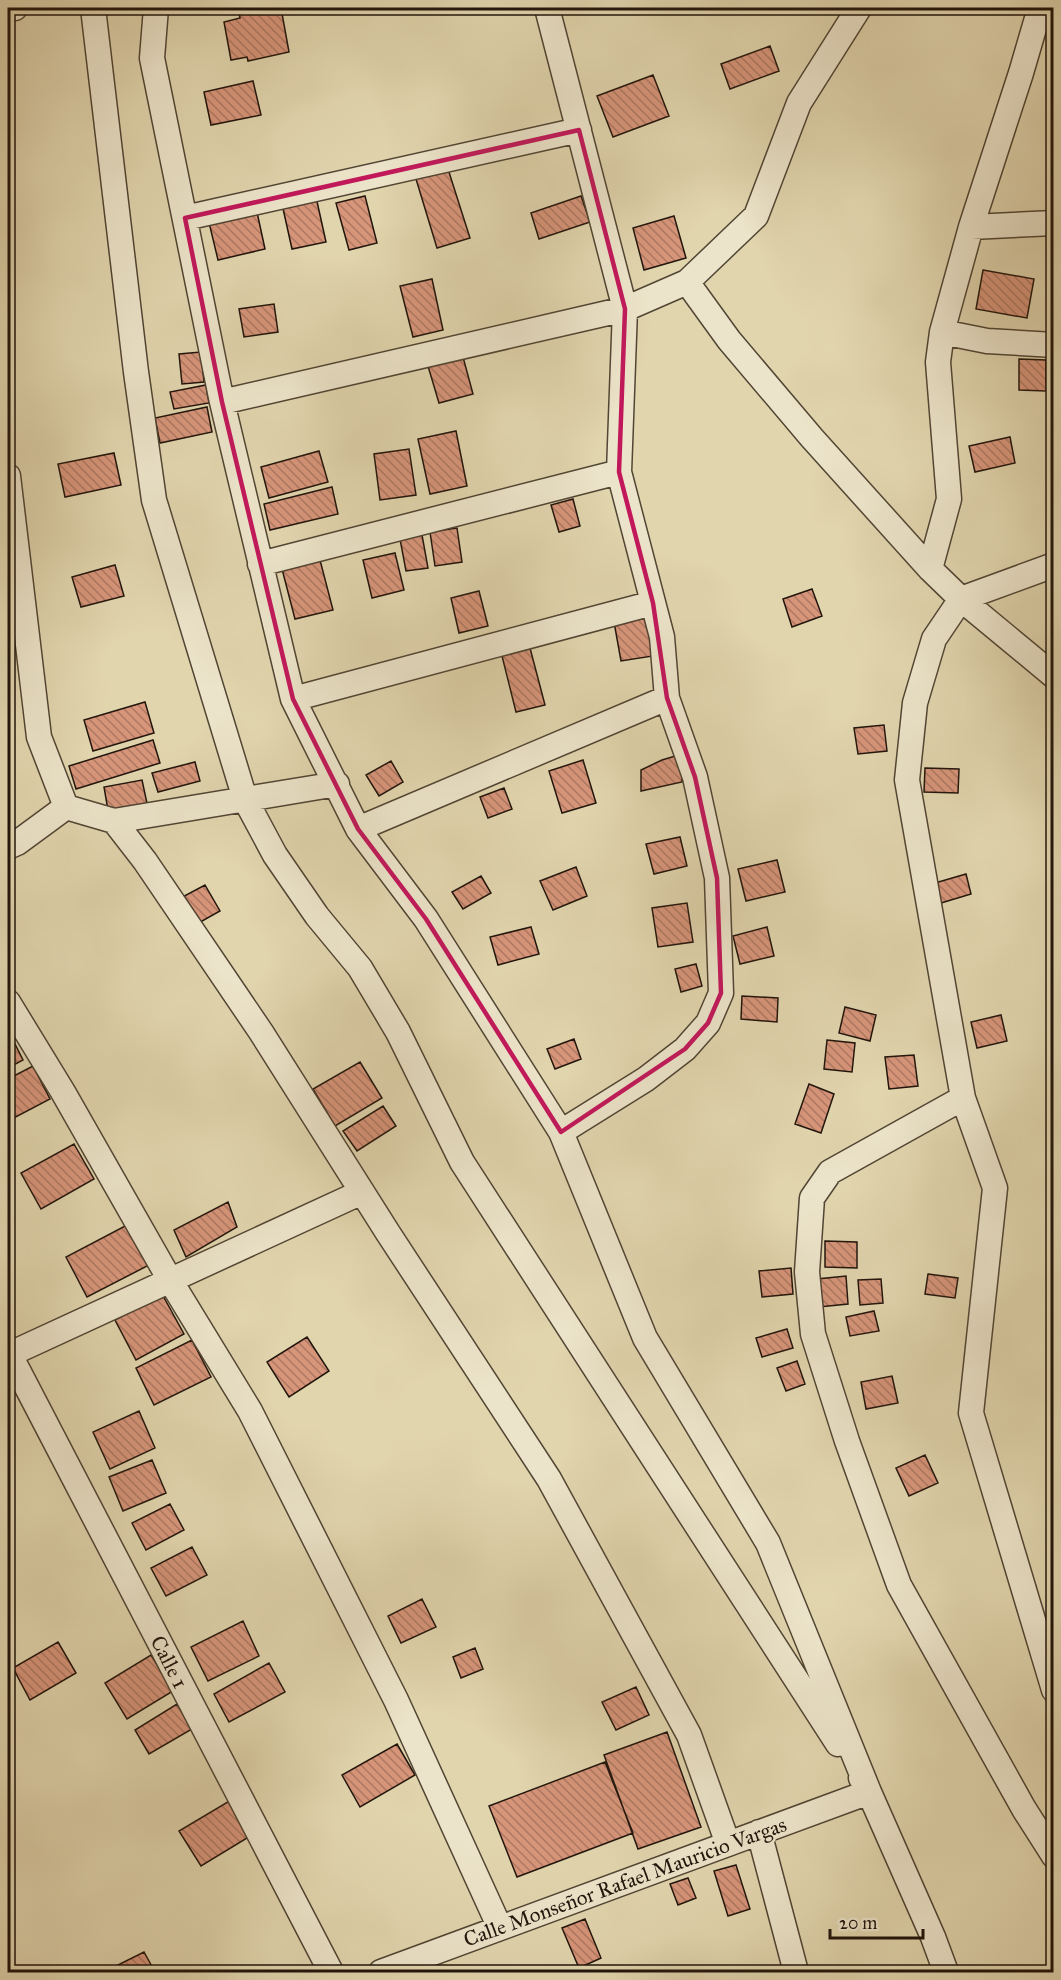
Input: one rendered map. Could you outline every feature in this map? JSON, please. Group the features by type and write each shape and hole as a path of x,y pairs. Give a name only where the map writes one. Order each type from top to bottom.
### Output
{"street":[{"path":"8,9 15,8"},
{"path":"93,8 133,350 154,500 245,799 275,855 317,916 360,968 398,1032 462,1162 869,1792"},
{"path":"156,8 153,58 222,402 293,699 337,784 357,829 426,919 561,1132 645,1338 768,1543 869,1792 933,1937 946,1972"},
{"path":"547,8 625,309 619,472 662,637 667,698 695,777 717,878 721,993 708,1023 685,1049 646,1079 561,1132"},
{"path":"222,402 625,309 687,282 756,216 799,103 859,8"},
{"path":"930,569 949,499 938,362 942,332 971,228 1040,8"},
{"path":"185,218 579,130"},
{"path":"971,228 1053,223"},
{"path":"687,282 729,340 812,438 930,569 961,599 1053,676"},
{"path":"942,332 987,341 1053,345"},
{"path":"260,564 619,472"},
{"path":"8,476 15,598 39,737 66,807"},
{"path":"1053,565 961,599 934,639 915,703 907,780 963,1098 995,1188 971,1413 1053,1690"},
{"path":"293,699 653,603"},
{"path":"357,829 667,698"},
{"path":"66,807 114,821 337,784"},
{"path":"8,847 17,843 66,807"},
{"path":"114,821 145,861 261,1032 549,1479 689,1735 728,1844"},
{"path":"8,1002 63,1092 170,1280 250,1411 396,1700 500,1928"},
{"path":"963,1098 871,1147 830,1172 812,1198 807,1272 813,1334 847,1441 899,1585 1024,1809 1053,1856"},
{"path":"8,1353 362,1192"},
{"name":"Calle 1","path":"8,1353 331,1972"},
{"name":"Calle Monseñor Rafael Mauricio Vargas","path":"381,1972 869,1792"},
{"path":"759,1832 796,1972"}],"highlighted area":[{"path":"579,130 625,309 619,472 653,603 667,698 695,777 717,878 721,993 708,1023 685,1049 561,1132 426,919 358,829 293,699 222,402 185,218"}],"building":[{"path":"238,8 281,8 289,52 248,61 247,57 231,60 224,22 240,18"},
{"path":"770,46 779,71 730,89 721,64"},
{"path":"653,75 669,116 613,137 597,96"},
{"path":"253,81 261,115 211,125 204,92"},
{"path":"448,169 470,238 437,248 416,179"},
{"path":"365,196 377,243 349,250 336,203"},
{"path":"581,196 590,222 539,239 531,213"},
{"path":"316,197 326,242 292,249 282,204"},
{"path":"255,203 265,249 218,260 207,214"},
{"path":"674,216 686,258 644,270 633,228"},
{"path":"983,270 1034,279 1027,318 976,309"},
{"path":"432,279 443,330 413,337 400,286"},
{"path":"274,304 278,332 244,337 239,309"},
{"path":"201,352 204,382 182,384 179,354"},
{"path":"463,357 473,394 439,403 428,366"},
{"path":"1019,359 1046,360 1046,391 1019,390"},
{"path":"206,385 209,403 174,409 170,392"},
{"path":"207,407 212,432 160,443 155,418"},
{"path":"456,431 467,486 430,494 418,439"},
{"path":"1010,437 1015,463 975,472 969,446"},
{"path":"409,449 416,495 380,500 374,454"},
{"path":"319,451 328,482 269,498 261,467"},
{"path":"114,453 121,485 65,497 58,464"},
{"path":"332,487 338,514 270,530 264,504"},
{"path":"573,499 580,526 559,532 551,505"},
{"path":"457,528 462,562 435,566 430,532"},
{"path":"422,535 428,568 406,571 400,539"},
{"path":"395,553 404,590 372,598 363,560"},
{"path":"320,560 333,610 295,619 282,569"},
{"path":"115,565 124,596 81,607 72,577"},
{"path":"812,589 822,616 792,627 783,599"},
{"path":"479,591 488,626 459,633 451,598"},
{"path":"646,616 653,656 621,661 614,622"},
{"path":"530,648 545,705 516,712 502,656"},
{"path":"145,702 154,733 93,751 84,720"},
{"path":"884,725 887,751 858,754 854,728"},
{"path":"153,740 160,763 76,789 69,766"},
{"path":"682,754 682,782 641,791 641,770"},
{"path":"583,760 596,803 562,813 549,771"},
{"path":"391,761 403,782 379,796 366,775"},
{"path":"195,762 200,781 158,792 152,773"},
{"path":"925,768 959,769 958,793 924,792"},
{"path":"142,780 148,808 109,816 104,787"},
{"path":"504,788 512,809 488,818 480,797"},
{"path":"680,837 687,866 654,874 646,844"},
{"path":"777,860 785,892 746,901 738,869"},
{"path":"576,867 587,896 553,910 540,881"},
{"path":"966,874 971,894 941,903 935,883"},
{"path":"481,876 491,893 463,909 452,892"},
{"path":"205,885 220,911 188,929 173,902"},
{"path":"687,903 693,942 658,947 652,908"},
{"path":"531,927 539,954 498,965 490,937"},
{"path":"767,927 774,956 740,964 733,936"},
{"path":"696,964 702,986 681,992 675,969"},
{"path":"742,996 778,998 777,1022 741,1019"},
{"path":"845,1007 876,1015 870,1041 839,1033"},
{"path":"1001,1015 1007,1041 977,1048 971,1022"},
{"path":"8,1036 12,1038 23,1060 8,1068"},
{"path":"574,1039 581,1059 555,1069 547,1049"},
{"path":"827,1040 855,1043 852,1072 824,1069"},
{"path":"914,1055 918,1086 889,1089 885,1057"},
{"path":"360,1062 382,1098 335,1126 313,1089"},
{"path":"33,1066 50,1099 8,1121 8,1079"},
{"path":"809,1084 834,1094 821,1133 795,1124"},
{"path":"383,1106 396,1126 357,1151 343,1131"},
{"path":"74,1144 94,1179 41,1209 21,1173"},
{"path":"228,1202 237,1227 186,1257 174,1230"},
{"path":"127,1225 149,1265 87,1297 66,1257"},
{"path":"825,1241 857,1242 857,1268 825,1267"},
{"path":"791,1268 793,1294 762,1297 759,1271"},
{"path":"928,1274 958,1278 955,1298 925,1294"},
{"path":"846,1276 848,1304 819,1307 817,1279"},
{"path":"881,1279 883,1303 860,1305 858,1280"},
{"path":"162,1294 184,1334 136,1360 115,1320"},
{"path":"874,1311 879,1331 850,1336 846,1317"},
{"path":"787,1329 793,1348 762,1357 756,1338"},
{"path":"307,1337 329,1371 289,1397 267,1362"},
{"path":"192,1340 211,1377 154,1405 136,1368"},
{"path":"797,1361 805,1384 786,1391 777,1368"},
{"path":"892,1376 898,1403 866,1409 861,1382"},
{"path":"139,1411 155,1448 110,1469 93,1432"},
{"path":"925,1455 938,1483 909,1496 896,1468"},
{"path":"152,1460 166,1493 123,1511 109,1477"},
{"path":"170,1504 184,1530 146,1550 132,1523"},
{"path":"192,1547 207,1575 166,1596 151,1568"},
{"path":"422,1599 436,1627 401,1643 388,1616"},
{"path":"243,1621 259,1656 208,1681 191,1647"},
{"path":"58,1642 76,1673 30,1700 13,1668"},
{"path":"475,1648 483,1669 461,1678 453,1657"},
{"path":"151,1655 173,1691 127,1719 105,1683"},
{"path":"269,1663 285,1692 229,1722 214,1694"},
{"path":"636,1687 649,1715 616,1730 602,1702"},
{"path":"177,1704 192,1729 149,1754 135,1730"},
{"path":"667,1732 701,1827 638,1849 604,1755"},
{"path":"397,1744 415,1775 360,1807 342,1775"},
{"path":"605,1762 633,1833 517,1877 489,1806"},
{"path":"231,1800 252,1835 201,1866 179,1831"},
{"path":"736,1865 750,1909 728,1916 714,1871"},
{"path":"688,1878 696,1898 678,1905 670,1884"},
{"path":"585,1919 601,1958 579,1968 562,1928"},
{"path":"144,1952 155,1972 104,1972"}]}
